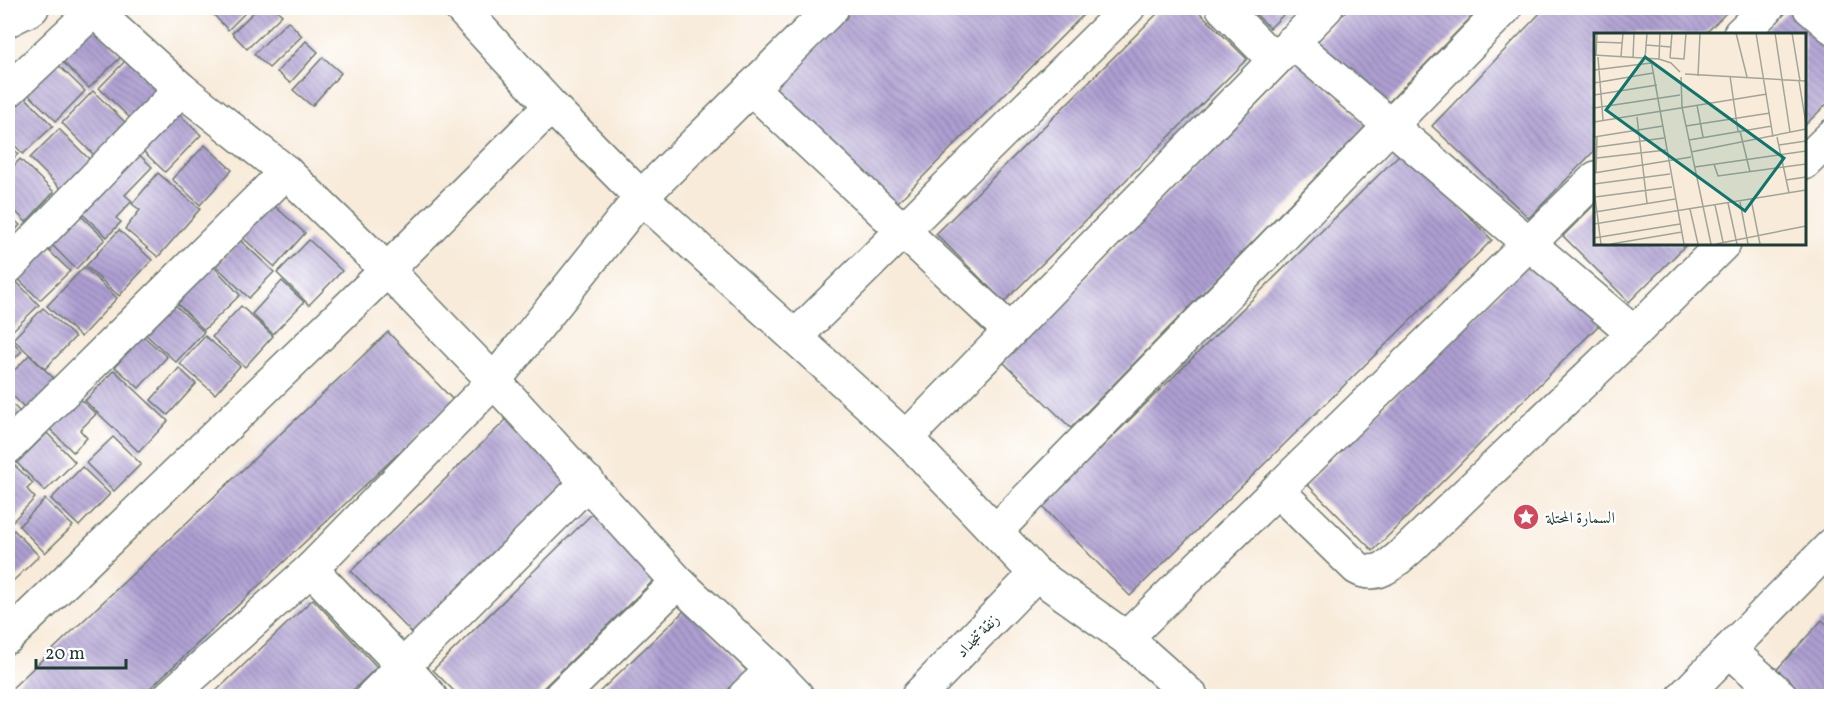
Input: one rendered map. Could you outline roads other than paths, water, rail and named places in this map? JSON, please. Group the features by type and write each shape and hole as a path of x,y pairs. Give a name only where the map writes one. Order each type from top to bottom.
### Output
{"street":[{"path":"461,8 551,106 640,197 906,438 1036,574 1126,638 1191,696"},
{"path":"170,696 311,569 494,381 640,197 832,8"},
{"path":"795,337 1128,8"},
{"path":"1223,8 1391,126 1634,333"},
{"path":"906,438 1326,8"},
{"path":"996,531 1505,8"},
{"path":"1741,33 1767,8"},
{"path":"1810,8 1832,27"},
{"path":"8,91 92,9 181,89 286,172 387,270 494,381 678,582 797,696"},
{"path":"751,88 1010,331"},
{"path":"8,267 181,89"},
{"path":"8,637 387,270 551,106"},
{"path":"1806,161 1832,136"},
{"path":"8,447 286,172"},
{"path":"1126,638 1594,180"},
{"path":"1277,490 1352,565 1369,573 1383,570 1410,548 1634,333 1723,244"},
{"path":"373,696 588,482"},
{"path":"1684,696 1827,559"},
{"path":"311,569 430,696"},
{"name":"زنقة تنجداد","path":"918,696 1036,574"},
{"path":"561,696 678,582"},
{"path":"1730,650 1781,696"},
{"path":"746,696 772,670"}],"place":[{"name":"السمارة المحتلة","path":"1526,517"}]}
